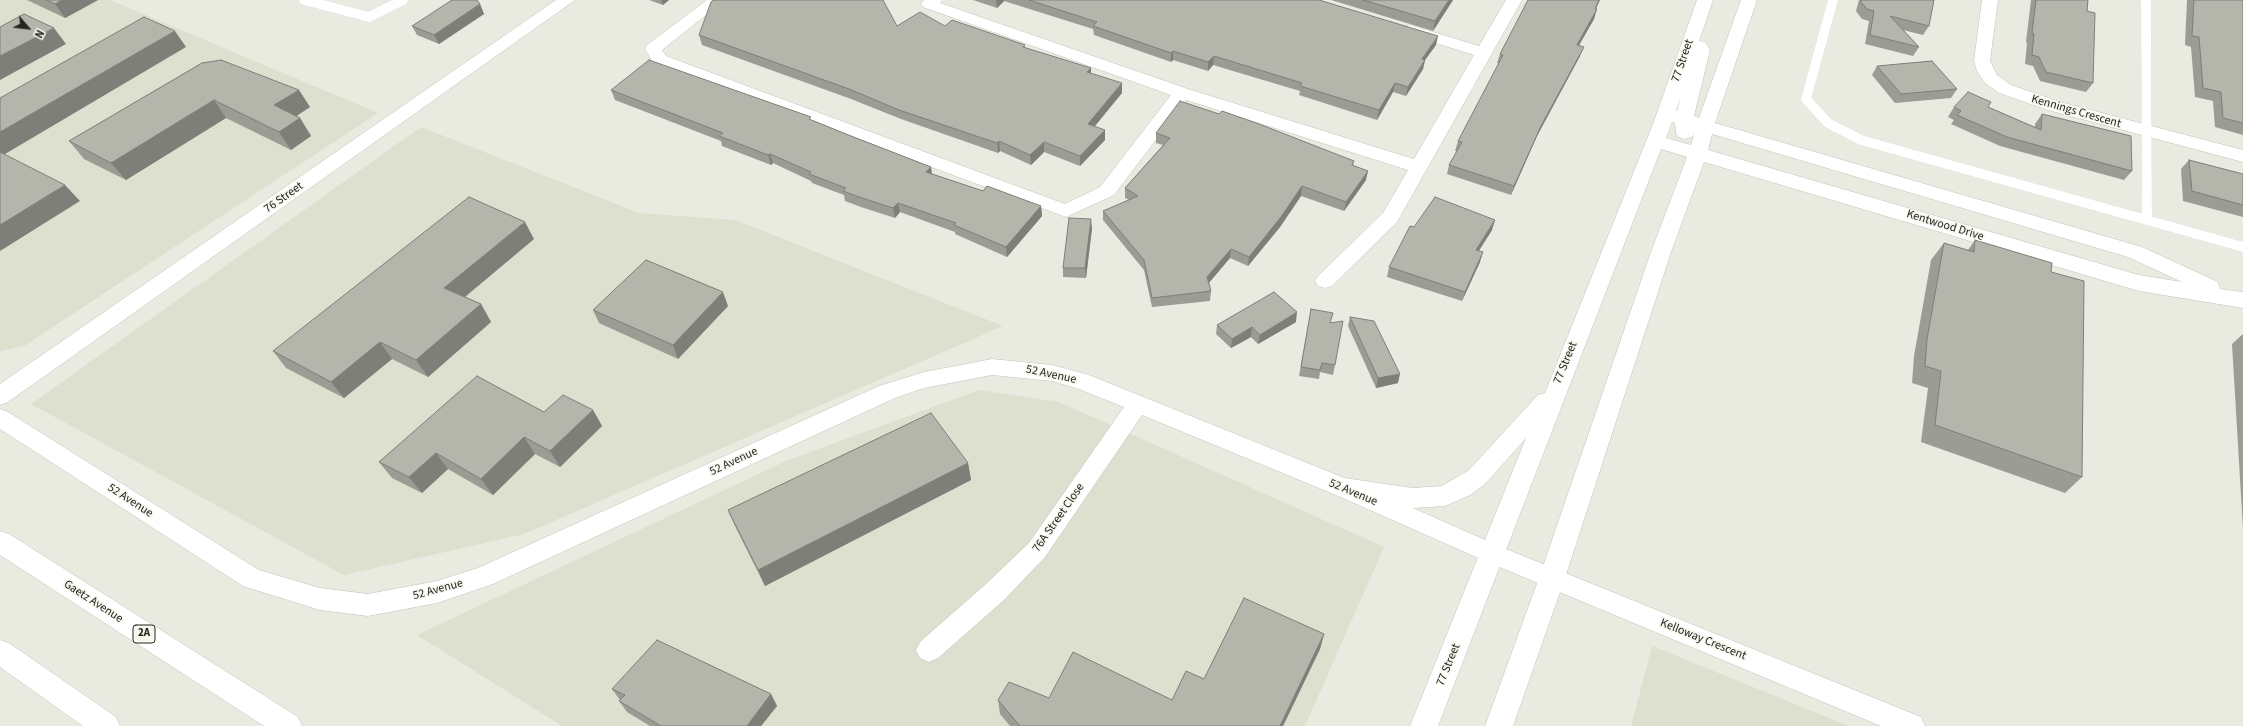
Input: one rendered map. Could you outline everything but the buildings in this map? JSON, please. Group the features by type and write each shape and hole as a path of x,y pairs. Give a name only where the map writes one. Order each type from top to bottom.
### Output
{"main road":[{"name":"76 Street","path":"0,396 567,0"},
{"name":"77 Street","path":"1424,726 1493,554 1554,393 1655,141 1705,0"},
{"path":"1499,726 1552,578 1661,252 1698,153 1705,126 1749,0"},
{"path":"1693,32 1701,50 1684,119 1685,136 1698,153"},
{"name":"Kentwood Drive","path":"1665,114 2135,252 2240,300"},
{"name":"Kentwood Drive","path":"1655,141 2139,283 2240,300"},
{"path":"1344,488 1413,498 1445,496 1462,488 1477,478 1554,393"},
{"name":"Gaetz Avenue","path":"0,542 288,726"},
{"path":"0,652 106,726"}],"street":[{"path":"717,0 653,49 660,60 1066,211 1107,191 1182,93"},
{"path":"934,0 929,4 1182,93 1418,167"},
{"path":"1325,281 1390,217 1514,0"},
{"name":"Kennings Crescent","path":"1990,0 1982,61 1985,71 1991,79 2005,89 2026,98 2148,132 2243,156"},
{"path":"1393,25 1484,53"},
{"name":"52 Avenue","path":"0,418 252,579 320,599 368,605 437,592 484,577 879,396 924,380 992,367 1052,373 1081,381 1344,488 1493,554"},
{"name":"76A Street Close","path":"929,650 996,592 1037,550 1138,404"},
{"name":"Kelloway Crescent","path":"1493,554 1912,726"}],"lane":[{"path":"304,0 368,17 403,0"},
{"path":"1833,0 1806,99 1828,123 1861,140 2243,247"},
{"path":"2146,0 2148,132 2147,220"}],"shaded area":[{"path":"0,0 110,0 378,113 24,346 0,351"},
{"path":"421,127 639,213 735,220 1003,326 524,534 344,575 31,404"},
{"path":"979,390 1059,402 1384,547 1305,726 562,726 417,635 786,461"},
{"path":"1652,646 1849,726 1631,726"}]}
